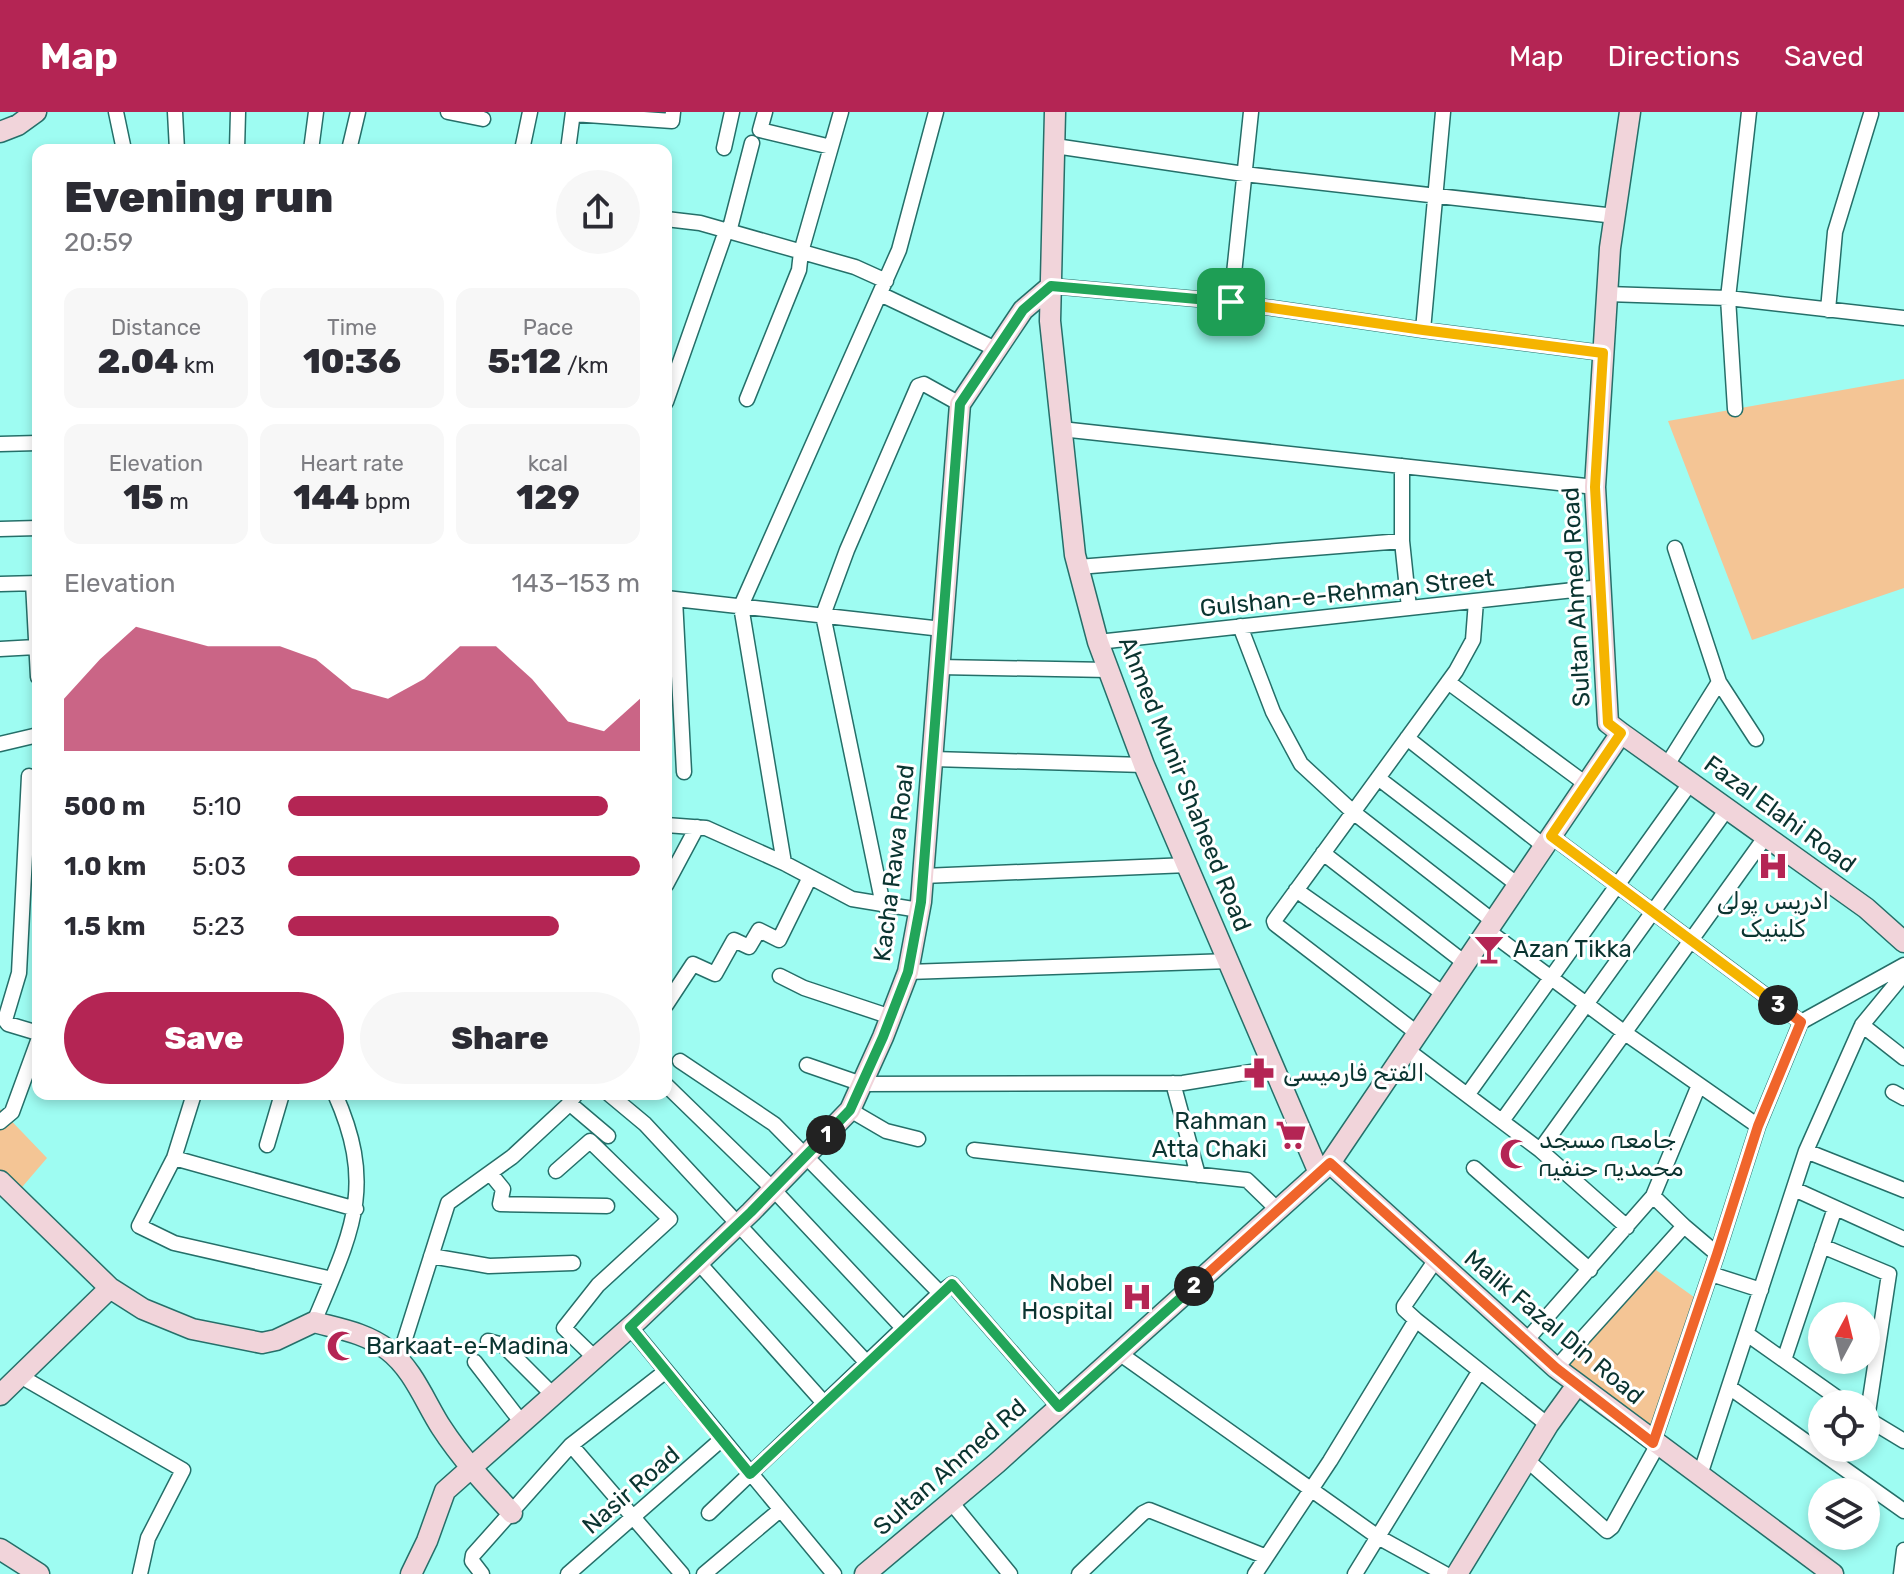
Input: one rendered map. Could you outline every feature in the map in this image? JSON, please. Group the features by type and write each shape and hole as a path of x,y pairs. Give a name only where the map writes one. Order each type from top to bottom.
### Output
{"street":[{"path":"0,132 18,125 36,112"},
{"path":"116,112 123,144"},
{"path":"175,112 177,144"},
{"path":"237,144 238,112"},
{"path":"312,144 316,112"},
{"path":"350,144 358,112"},
{"path":"448,112 483,119"},
{"path":"523,144 530,112"},
{"path":"569,144 573,113 672,121 673,112"},
{"path":"724,148 732,112"},
{"path":"765,112 760,130 831,147"},
{"path":"747,399 799,270 801,252 841,112"},
{"path":"784,863 741,606 899,250 936,112"},
{"name":"Ahmed Munir Shaheed Road","path":"1055,112 1050,321 1078,567 1098,642 1144,765 1275,1068 1324,1168"},
{"path":"1231,302 1251,112"},
{"path":"1423,330 1443,112"},
{"name":"Sultan Ahmed Road","path":"1621,733 1608,723 1595,487 1607,294 1630,112"},
{"path":"1735,409 1728,298 1749,112"},
{"path":"1828,310 1835,232 1871,113"},
{"path":"672,385 727,231 752,143"},
{"path":"1055,146 1244,174 1615,216"},
{"path":"672,220 700,223 855,267 883,288 998,350"},
{"path":"883,905 823,615 847,550 918,386 924,384 960,404 1023,310 1051,286 1231,302 1603,353"},
{"path":"1607,294 1728,298 1904,318"},
{"name":"Kacha Rawa Road","path":"411,1574 445,1491 630,1327 738,1224 850,1110 908,972 919,910 960,404"},
{"path":"1061,429 1595,487"},
{"path":"0,444 32,443"},
{"path":"1402,466 1402,541 1409,608"},
{"path":"0,529 32,528"},
{"path":"1078,567 1402,541"},
{"path":"1675,548 1719,682 1756,739"},
{"path":"0,584 32,583"},
{"name":"Gulshan-e-Rehman Street","path":"1098,642 1601,587"},
{"path":"672,598 942,629"},
{"path":"1476,601 1473,640 1448,682 1277,916 1275,924 1412,1041 1468,1094 1540,1150 1627,1227"},
{"path":"672,623 684,772"},
{"path":"1240,626 1273,712 1301,764 1353,812 1552,977 1625,1033 1758,1126"},
{"path":"0,649 32,647"},
{"path":"939,667 1109,670"},
{"path":"1448,682 1586,784"},
{"path":"1667,765 1719,682"},
{"path":"1324,1168 1621,733"},
{"name":"Fazal Elahi Road","path":"1621,733 1866,908 1904,942"},
{"path":"0,744 32,736"},
{"path":"1407,738 1548,841 1618,885 1801,1022"},
{"path":"933,759 1144,765"},
{"path":"29,776 32,856 19,973 5,1020 8,1024 32,1031"},
{"path":"1378,778 1518,885"},
{"path":"1468,1094 1691,782"},
{"path":"1502,1121 1727,809"},
{"path":"672,825 706,828 784,863 852,899 919,910"},
{"path":"672,874 697,827"},
{"path":"1540,1150 1766,836"},
{"path":"1323,853 1465,963"},
{"path":"923,876 1188,865"},
{"path":"672,996 693,964 715,974 734,940 749,947 759,930 779,940 810,877"},
{"path":"1296,890 1444,994"},
{"path":"908,972 1230,961"},
{"path":"1527,1460 1607,1531 1612,1527 1655,1444 1758,1126 1801,1022 1904,965"},
{"path":"1700,1475 1806,1151 1862,1025 1904,974"},
{"path":"780,976 804,988 891,1017"},
{"path":"1862,1025 1904,1058"},
{"path":"0,1122 12,1112 32,1057"},
{"path":"680,1061 774,1124 940,1293"},
{"path":"807,1065 862,1084 1173,1083 1275,1068"},
{"path":"1173,1083 1198,1175"},
{"path":"1525,1342 1653,1196 1699,1085"},
{"path":"672,1091 773,1189 903,1328"},
{"path":"192,1100 174,1158 139,1226 174,1243 332,1279"},
{"path":"267,1145 280,1100"},
{"path":"314,1322 342,1255 356,1209 357,1160 346,1117 338,1100"},
{"path":"398,1361 448,1203 512,1157 571,1100"},
{"path":"575,1100 608,1136"},
{"path":"616,1100 645,1124 867,1363"},
{"path":"850,1110 886,1131 918,1139"},
{"path":"556,1171 590,1141 670,1219 598,1285 564,1328 595,1358"},
{"path":"974,1150 1247,1180 1278,1210"},
{"path":"1806,1151 1904,1190"},
{"path":"174,1158 356,1209"},
{"name":"Sultan Ahmed Rd","path":"865,1574 1059,1407 1324,1168"},
{"name":"Malik Fazal Din Road","path":"1324,1168 1577,1385 1833,1574"},
{"path":"1474,1168 1590,1270"},
{"path":"490,1173 503,1189 500,1204 607,1206"},
{"path":"0,1181 110,1288 143,1309 192,1329 262,1343 276,1340 314,1322 366,1336 391,1352 413,1379 441,1428 471,1468 512,1513"},
{"path":"1794,1189 1904,1239"},
{"path":"1653,1196 1717,1254"},
{"path":"1784,1360 1835,1208"},
{"path":"1556,1368 1684,1226"},
{"path":"1822,1246 1889,1274 1871,1390"},
{"path":"431,1256 489,1266 573,1263"},
{"path":"1435,1261 1404,1309 1548,1425"},
{"path":"698,1262 824,1403"},
{"path":"1711,1274 1761,1290"},
{"path":"709,1513 952,1284 1059,1407"},
{"path":"0,1395 110,1288"},
{"path":"1079,1574 1149,1510 1262,1568 1416,1320"},
{"path":"630,1327 834,1574"},
{"path":"1747,1334 1826,1390"},
{"path":"488,1341 503,1345 553,1395"},
{"path":"1119,1353 1378,1537 1445,1574"},
{"path":"475,1362 522,1423"},
{"path":"482,1574 472,1561 473,1555 571,1445 666,1371"},
{"path":"1355,1574 1479,1372"},
{"path":"20,1376 183,1470 148,1538 140,1574"},
{"path":"1457,1574 1548,1425 1577,1385"},
{"path":"1729,1387 1904,1511"},
{"path":"1880,1426 1904,1441"},
{"name":"Nasir Road","path":"568,1574 722,1439"},
{"path":"571,1445 682,1574"},
{"path":"951,1502 1010,1574"},
{"path":"704,1574 780,1510"},
{"path":"0,1549 39,1574"},
{"path":"1901,1574 1904,1550"}],"shaded area":[{"path":"1904,379 1904,588 1752,640 1668,421"},
{"path":"0,1109 47,1158 17,1193 0,1192"},
{"path":"1649,1265 1701,1302 1653,1443 1556,1368"}],"place":[{"name":"ادریس پولی کلینیک","path":"1773,866"},
{"name":"Azan Tikka","path":"1489,949"},
{"name":"الفتح فارمیسی","path":"1259,1073"},
{"name":"Rahman Atta Chaki","path":"1291,1135"},
{"name":"جامعہ مسجد محمدیہ حنفیہ","path":"1515,1154"},
{"name":"Nobel Hospital","path":"1137,1297"},
{"name":"Barkaat-e-Madina","path":"342,1346"}],"route":[{"path":"1051,286 1231,302 1603,353 1595,487 1608,723 1621,733 1551,836 1801,1022 1758,1126 1653,1443 1556,1368 1330,1163 1059,1407 952,1284 750,1474 630,1327 751,1212 850,1110 908,972 921,902 960,404 1023,310 1051,286"}]}
